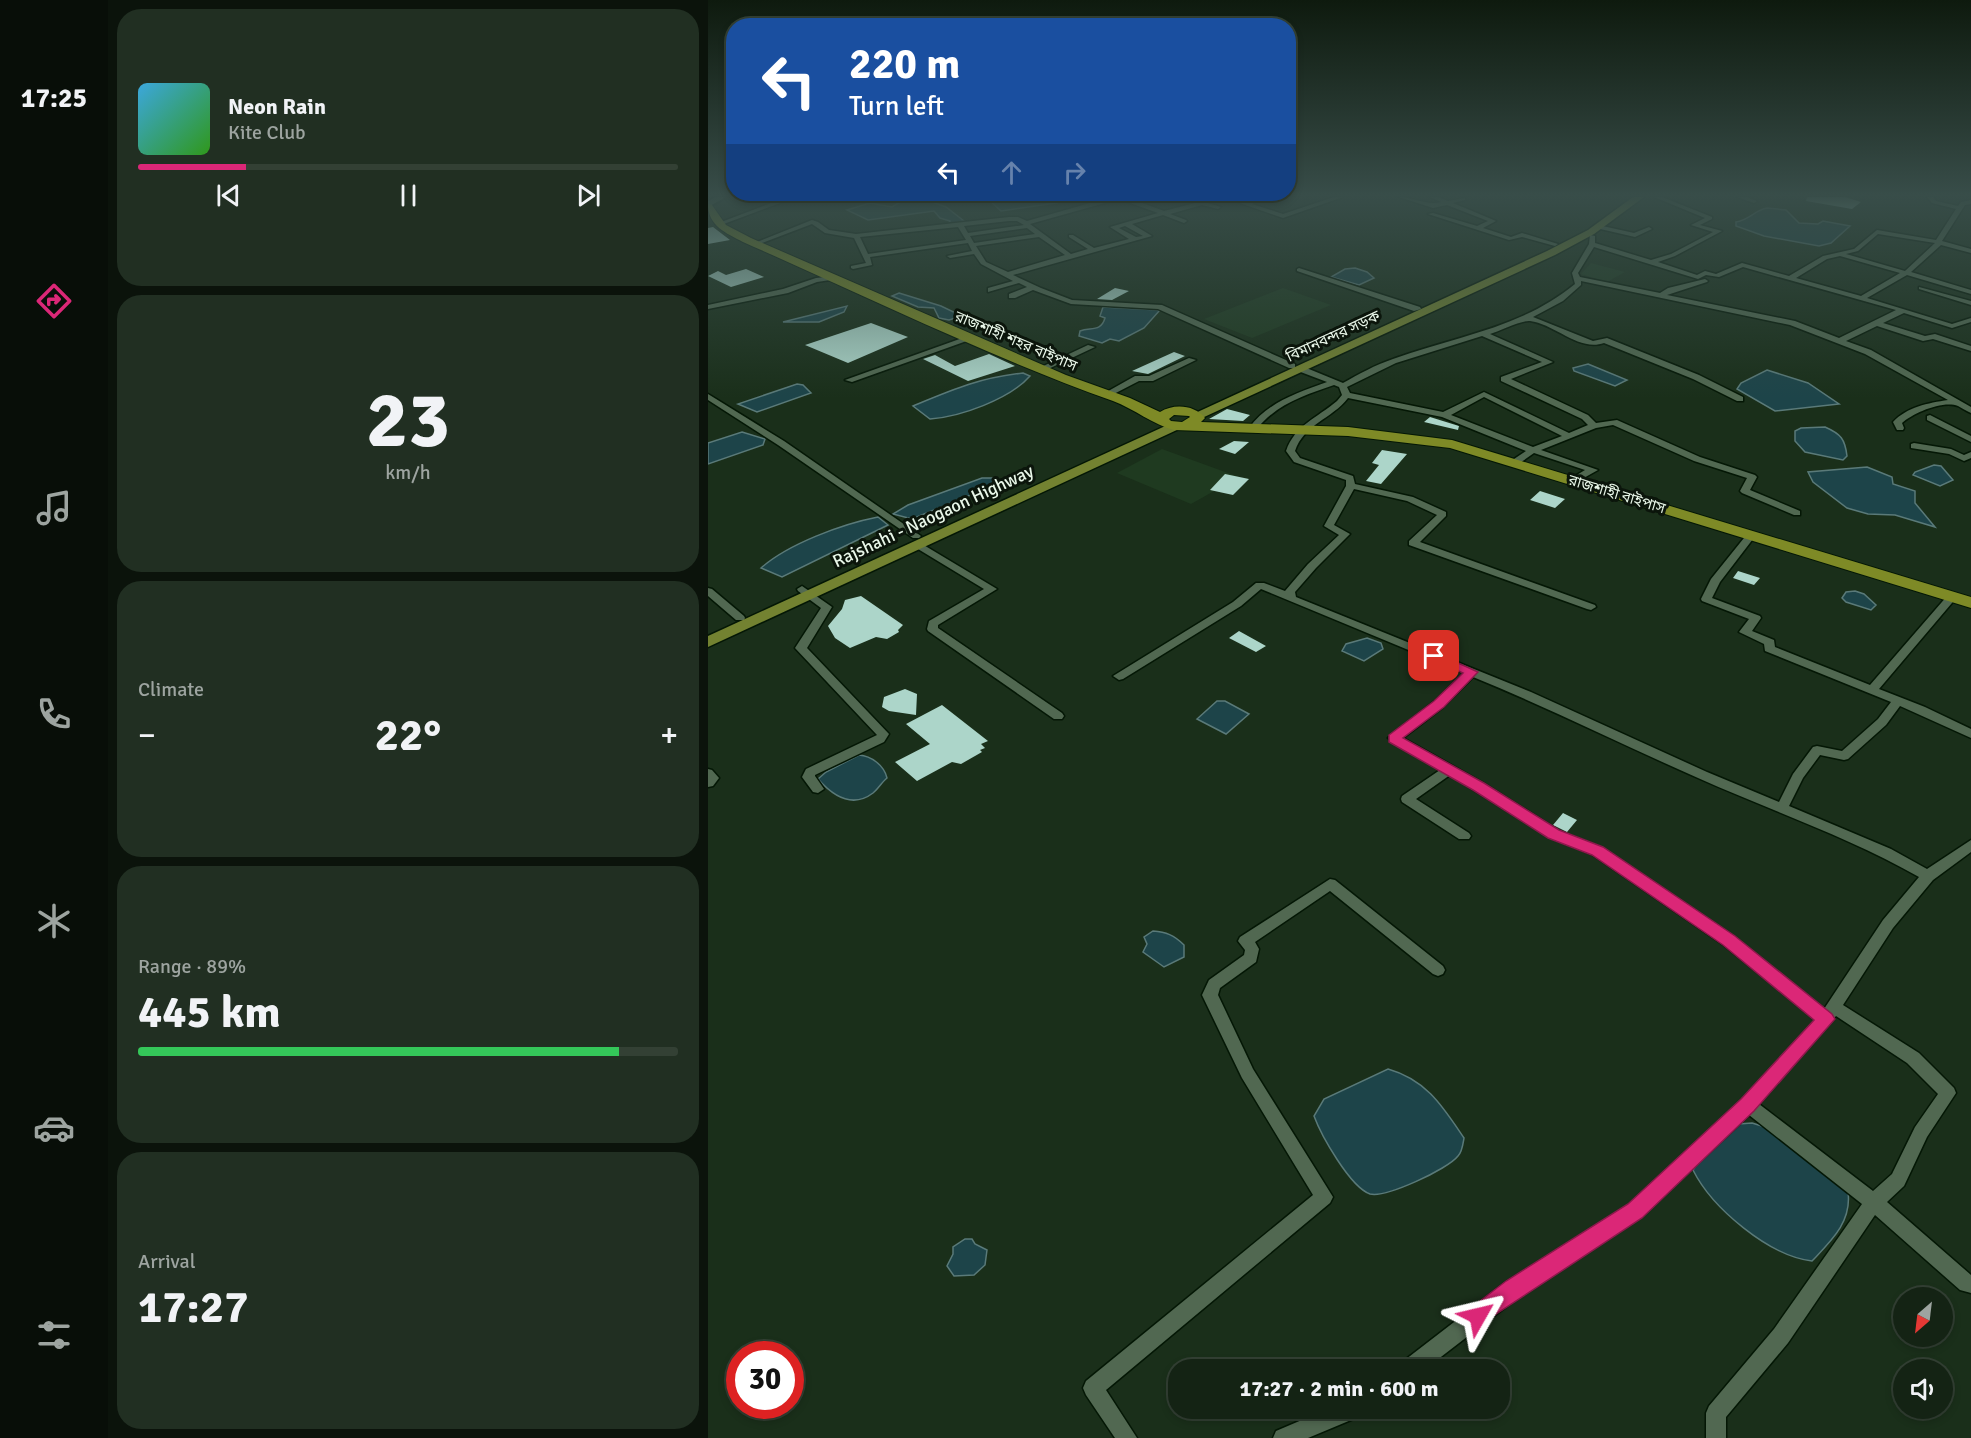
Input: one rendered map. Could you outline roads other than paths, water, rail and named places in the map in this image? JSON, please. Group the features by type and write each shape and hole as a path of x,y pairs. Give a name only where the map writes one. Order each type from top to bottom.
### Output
{"highway":[{"name":"রাজশাহী শহর বাইপাস","path":"802,264 1041,369 1125,401 1180,418"},
{"name":"রাজশাহী বাইপাস","path":"1180,418 1254,429 1404,435 1452,444 1971,603"}],"main road":[{"name":"বিমানবন্দর সড়ক","path":"1297,368 1512,264"},
{"name":"বিমানবন্দর সড়ক","path":"1180,418 1527,264"},
{"name":"Rajshahi - Naogaon Highway","path":"708,642 805,592 1180,418"},
{"name":"Rajshahi - Naogaon Highway","path":"708,633 805,592"}],"street":[{"path":"852,267 869,264"},
{"path":"987,264 1019,281 1071,302 1159,307 1342,387 1444,415 1533,450 1593,470 1573,480"},
{"path":"1006,275 1043,264"},
{"path":"1254,429 1259,418 1269,410 1342,387 1391,362 1483,334 1526,318 1571,292 1579,284 1575,273 1579,264"},
{"path":"1658,264 1698,277 1705,273 1717,276 1742,265 1953,326"},
{"path":"1792,278 1812,264"},
{"path":"1874,264 1971,292"},
{"path":"1862,298 1905,273 1915,264"},
{"path":"1299,270 1417,309"},
{"path":"708,307 785,291 816,280 835,278"},
{"path":"1576,278 1792,323 1842,340 1971,410"},
{"path":"991,290 1019,281"},
{"path":"1660,297 1671,290 1705,281"},
{"path":"1012,296 1034,287"},
{"path":"1921,288 1971,303"},
{"path":"1842,340 1903,310"},
{"path":"1526,318 1539,321 1593,344 1604,340 1696,376 1740,399"},
{"path":"1876,323 1926,339 1971,320"},
{"path":"1483,334 1549,362 1504,378 1585,417 1594,426"},
{"path":"1932,336 1971,349"},
{"path":"849,380 971,338"},
{"path":"1041,369 1091,347"},
{"path":"1107,394 1138,378 1150,379 1192,360"},
{"path":"1289,596 1312,566 1345,534 1329,526 1351,486 1350,478 1297,460 1290,451 1299,430 1341,404 1342,387"},
{"path":"1444,415 1484,394 1569,435"},
{"path":"708,396 781,443 916,540 992,589 933,623 932,629 1058,716"},
{"path":"1900,428 1897,422 1906,413 1932,405 1957,402"},
{"path":"1930,418 1971,439"},
{"path":"1514,463 1533,450 1569,435 1614,422 1696,459 1752,477 1745,491 1797,513"},
{"path":"1914,446 1951,452 1964,458 1971,455"},
{"path":"1351,486 1410,500 1443,514 1413,543 1591,607"},
{"path":"1750,535 1715,581 1706,599 1756,618 1745,632 1770,642 1769,649 1872,690 1971,734"},
{"path":"1119,676 1218,616 1260,585 1472,672 1886,852 1928,876"},
{"path":"708,591 740,618"},
{"path":"805,592 827,607 801,648 883,734 880,739 810,772 808,777 818,789"},
{"path":"1872,690 1896,658 1932,623 1952,597"},
{"path":"1472,672 1439,704 1394,738 1554,834 1597,851 1655,888 1830,1013 1913,1058 1948,1093 1921,1132 1898,1179 1874,1202 1781,1336 1716,1413 1716,1438"},
{"path":"1782,808 1797,777 1817,750 1844,756 1882,722 1898,701"},
{"path":"1449,770 1407,799 1464,836"},
{"path":"708,773 713,778 708,783"},
{"path":"1422,1359 1513,1289 1635,1211 1748,1105 1830,1013 1888,924 1928,876 1971,845"},
{"path":"1127,1438 1093,1388 1324,1197 1252,1084 1223,1030 1209,995 1214,984 1251,958 1252,950 1245,941 1330,884 1438,970"},
{"path":"1748,1105 1874,1202 1967,1284 1971,1284"},
{"path":"1283,1438 1329,1419"}],"water":[{"path":"1355,268 1367,272 1374,278 1359,285 1331,277 1345,269"},
{"path":"899,293 941,306 962,316 949,320 939,318 934,308 918,307 892,296"},
{"path":"847,306 844,312 819,322 783,322"},
{"path":"1103,307 1160,310 1144,328 1119,341 1110,339 1102,343 1079,336 1080,331 1101,325 1105,318 1100,316"},
{"path":"1588,364 1627,380 1615,386 1574,371 1573,368"},
{"path":"1767,370 1808,383 1839,404 1775,411 1737,389 1741,383"},
{"path":"1023,373 1030,376 1010,392 970,411 930,419 913,406 980,381"},
{"path":"797,384 803,385 811,393 757,412 738,404"},
{"path":"1825,427 1835,432 1843,441 1847,456 1843,460 1805,452 1795,441 1795,431 1801,428"},
{"path":"742,432 765,439 763,445 708,464 708,443"},
{"path":"1934,465 1941,466 1953,480 1940,486 1913,475 1915,472"},
{"path":"1867,467 1892,477 1893,484 1915,491 1915,503 1935,527 1895,515 1868,514 1847,508 1813,482 1808,472"},
{"path":"982,478 997,478 1000,483 912,519 893,514 908,505"},
{"path":"878,517 888,525 782,577 761,568 772,559 816,536"},
{"path":"1855,591 1864,594 1876,605 1871,610 1846,602 1842,598 1846,592"},
{"path":"1367,638 1381,643 1383,649 1364,661 1342,651 1346,644"},
{"path":"1217,701 1225,701 1249,714 1226,734 1197,719"},
{"path":"859,755 876,762 883,769 887,778 865,798 850,800 843,798 830,791 818,779 826,772"},
{"path":"1153,931 1170,935 1184,945 1184,957 1164,967 1143,952 1147,944 1144,937"},
{"path":"1388,1069 1424,1087 1441,1105 1464,1138 1459,1154 1442,1168 1389,1192 1370,1194 1354,1182 1345,1171 1314,1116 1324,1099"},
{"path":"1752,1123 1765,1127 1848,1192 1847,1213 1839,1230 1812,1261 1778,1250 1744,1228 1714,1200 1693,1170 1703,1155 1738,1124"},
{"path":"965,1239 972,1239 975,1244 987,1250 985,1265 974,1275 954,1276 947,1266 953,1254 953,1247"}]}
